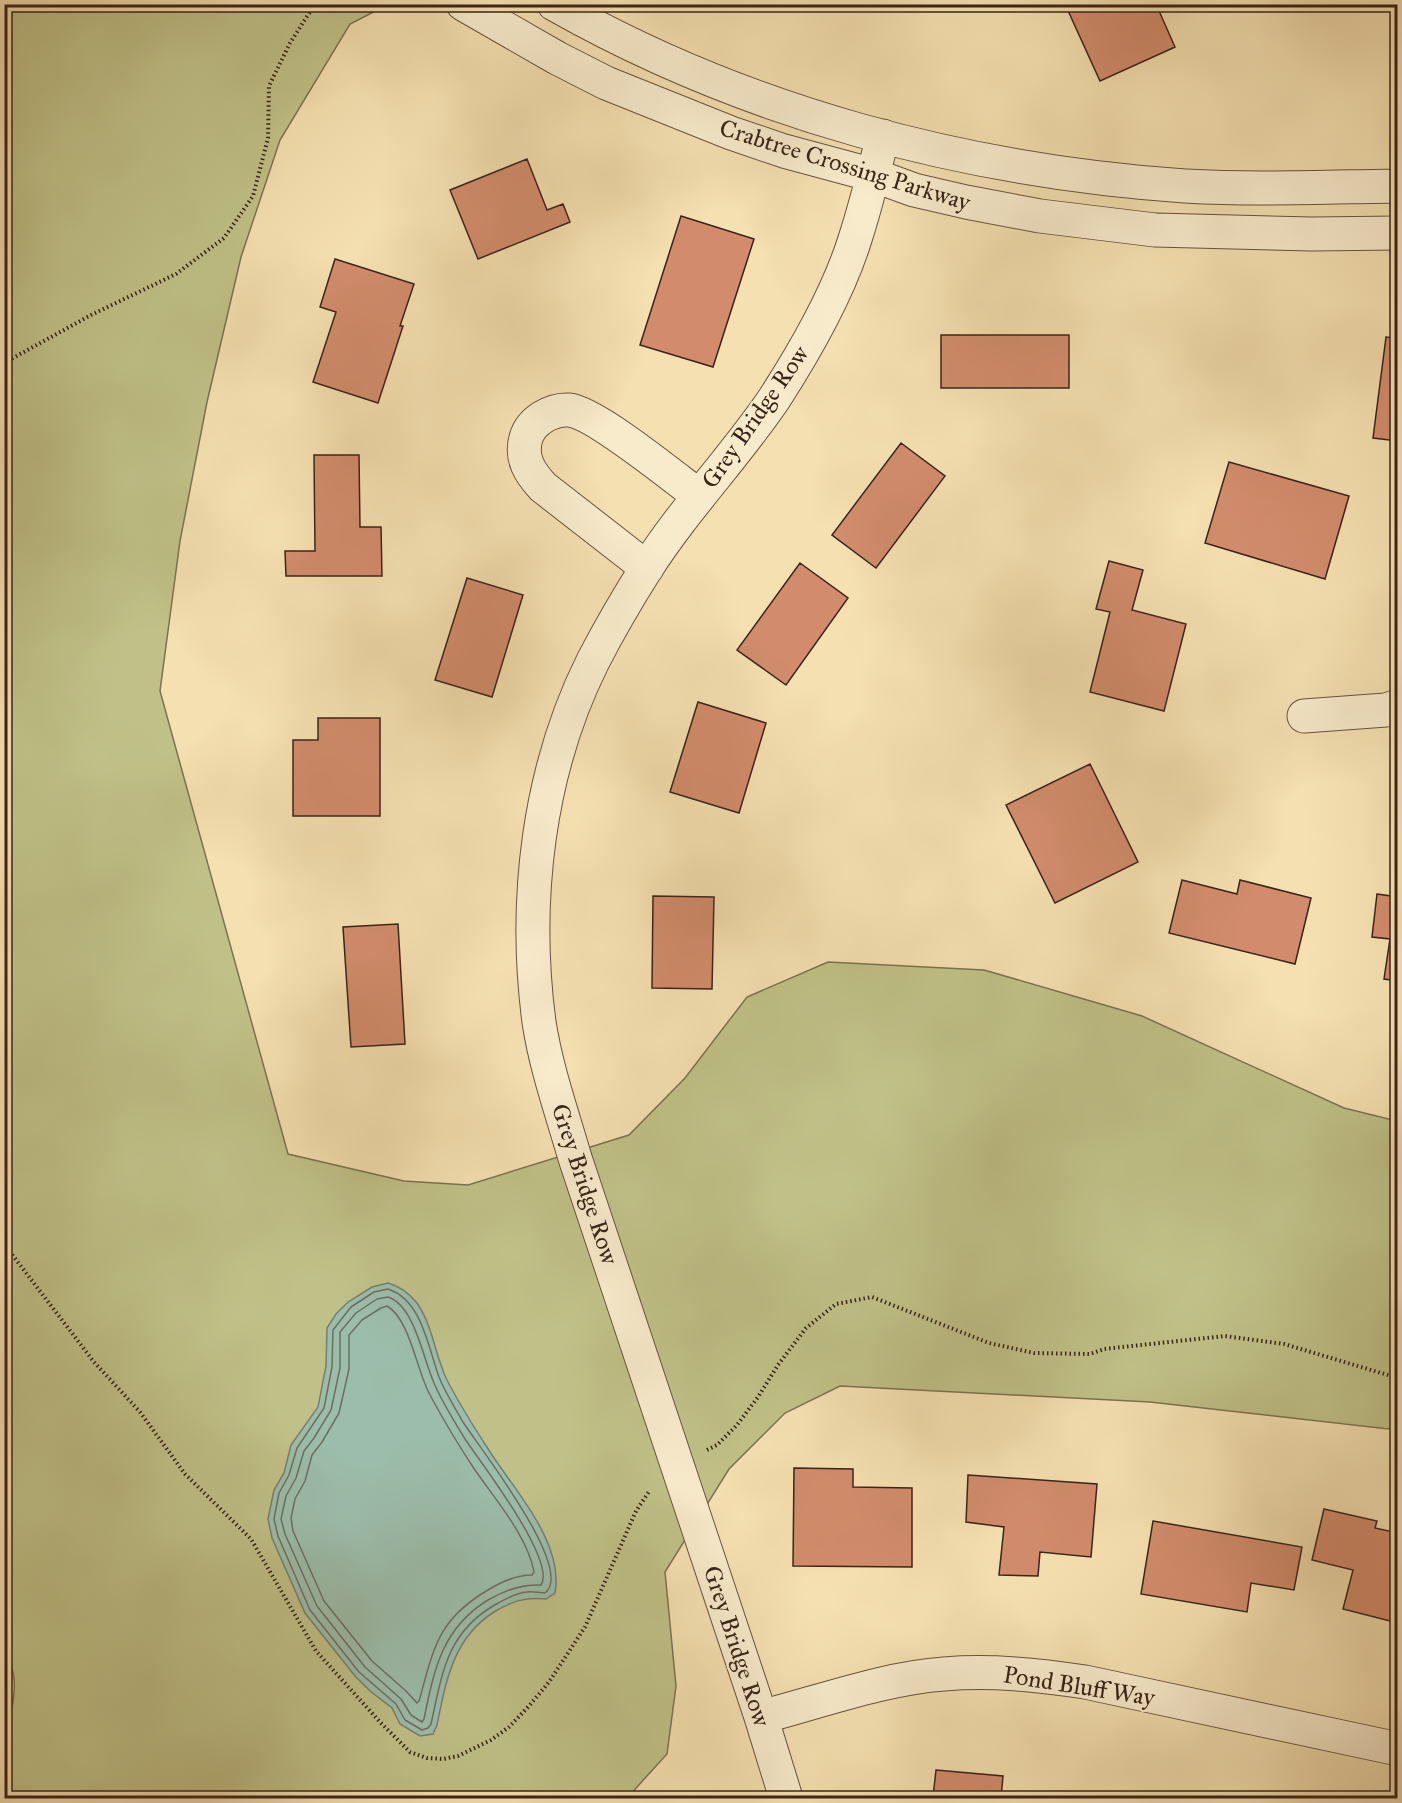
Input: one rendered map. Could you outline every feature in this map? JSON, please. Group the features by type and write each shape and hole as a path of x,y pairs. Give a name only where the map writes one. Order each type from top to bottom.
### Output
{"street":[{"name":"Crabtree Crossing Parkway","path":"464,4 557,58 606,83 763,144 873,175 914,190 966,202 1090,223 1155,230 1233,233 1398,233"},
{"name":"Crabtree Crossing Parkway","path":"554,4 617,38 696,73 779,105 949,154 1096,178 1197,186 1398,186"},
{"name":"Grey Bridge Row","path":"786,1798 575,1158 540,1025 534,975 532,927 542,824 552,776 574,704 593,661 647,568 699,496 749,434 774,398 818,325 855,241 883,136"},
{"name":"Grey Bridge Row","path":"647,568 543,487 531,474 524,453 526,436 534,423 551,413 569,410 594,419 699,496"},
{"path":"1304,716 1386,710 1398,706"},
{"name":"Pond Bluff Way","path":"761,1717 892,1682 942,1674 993,1671 1085,1683 1398,1749"}],"path":[{"path":"4,363 91,315 176,274 224,238 253,196 268,138 269,86 290,43 315,4"},
{"path":"4,1244 94,1362 140,1412 185,1474 251,1539 316,1651 410,1752 427,1758 443,1760 458,1756 490,1740 509,1727 529,1706 549,1683 585,1627 636,1511 653,1485"},
{"path":"697,1455 717,1445 737,1425 806,1328 836,1304 872,1297 989,1343 1034,1353 1090,1354 1104,1349 1225,1336 1284,1344 1398,1378"}],"green space":[{"path":"5,5 387,5 350,24 280,140 241,257 207,402 180,541 160,691 288,1154 404,1181 468,1185 629,1135 685,1078 747,997 828,962 984,970 1142,1016 1344,1108 1397,1121 1397,1430 1150,1402 840,1386 785,1413 729,1469 665,1572 676,1686 667,1754 627,1798 5,1798 5,1717 11,1712 14,1686 13,1672 5,1647"}],"water":[{"path":"388,1283 400,1288 417,1303 430,1331 447,1380 492,1455 536,1520 546,1538 556,1575 555,1593 546,1599 525,1599 507,1605 494,1612 469,1634 460,1648 448,1677 433,1734 420,1736 400,1724 392,1708 355,1676 305,1613 272,1538 268,1519 274,1490 284,1473 291,1445 318,1407 326,1366 327,1328 348,1302 372,1287"}],"building":[{"path":"1065,4 1156,4 1175,47 1100,81"},
{"path":"527,159 547,210 563,204 570,222 478,259 450,190"},
{"path":"681,216 754,239 713,367 640,345"},
{"path":"335,259 414,284 378,403 313,382 336,312 320,307"},
{"path":"941,335 1069,335 1069,388 941,388"},
{"path":"1386,337 1398,339 1398,441 1373,438"},
{"path":"901,443 945,476 876,568 832,535"},
{"path":"314,455 359,455 360,527 381,527 382,576 286,576 285,551 315,551"},
{"path":"1229,462 1349,496 1325,579 1205,543"},
{"path":"1109,561 1143,570 1132,610 1186,624 1164,711 1090,692 1110,612 1096,609"},
{"path":"800,563 848,598 786,685 737,650"},
{"path":"467,578 523,595 492,697 435,680"},
{"path":"698,702 766,723 739,813 670,792"},
{"path":"318,718 380,718 380,816 293,816 293,740 318,740"},
{"path":"1090,764 1138,862 1055,903 1006,805"},
{"path":"1182,880 1237,894 1240,880 1311,898 1295,964 1169,933"},
{"path":"1377,894 1398,897 1398,981 1384,979 1390,939 1372,937"},
{"path":"653,896 714,897 712,989 652,988"},
{"path":"398,924 405,1044 351,1047 343,927"},
{"path":"794,1468 853,1469 853,1487 912,1488 912,1567 793,1566"},
{"path":"968,1475 1097,1484 1091,1557 1040,1552 1038,1576 999,1575 1004,1527 966,1522"},
{"path":"1324,1509 1377,1521 1375,1528 1398,1533 1398,1623 1343,1609 1353,1570 1312,1560"},
{"path":"1153,1521 1302,1547 1294,1590 1251,1583 1247,1612 1141,1594"},
{"path":"936,1770 1003,1776 1001,1798 927,1798 927,1796 933,1797"}]}
